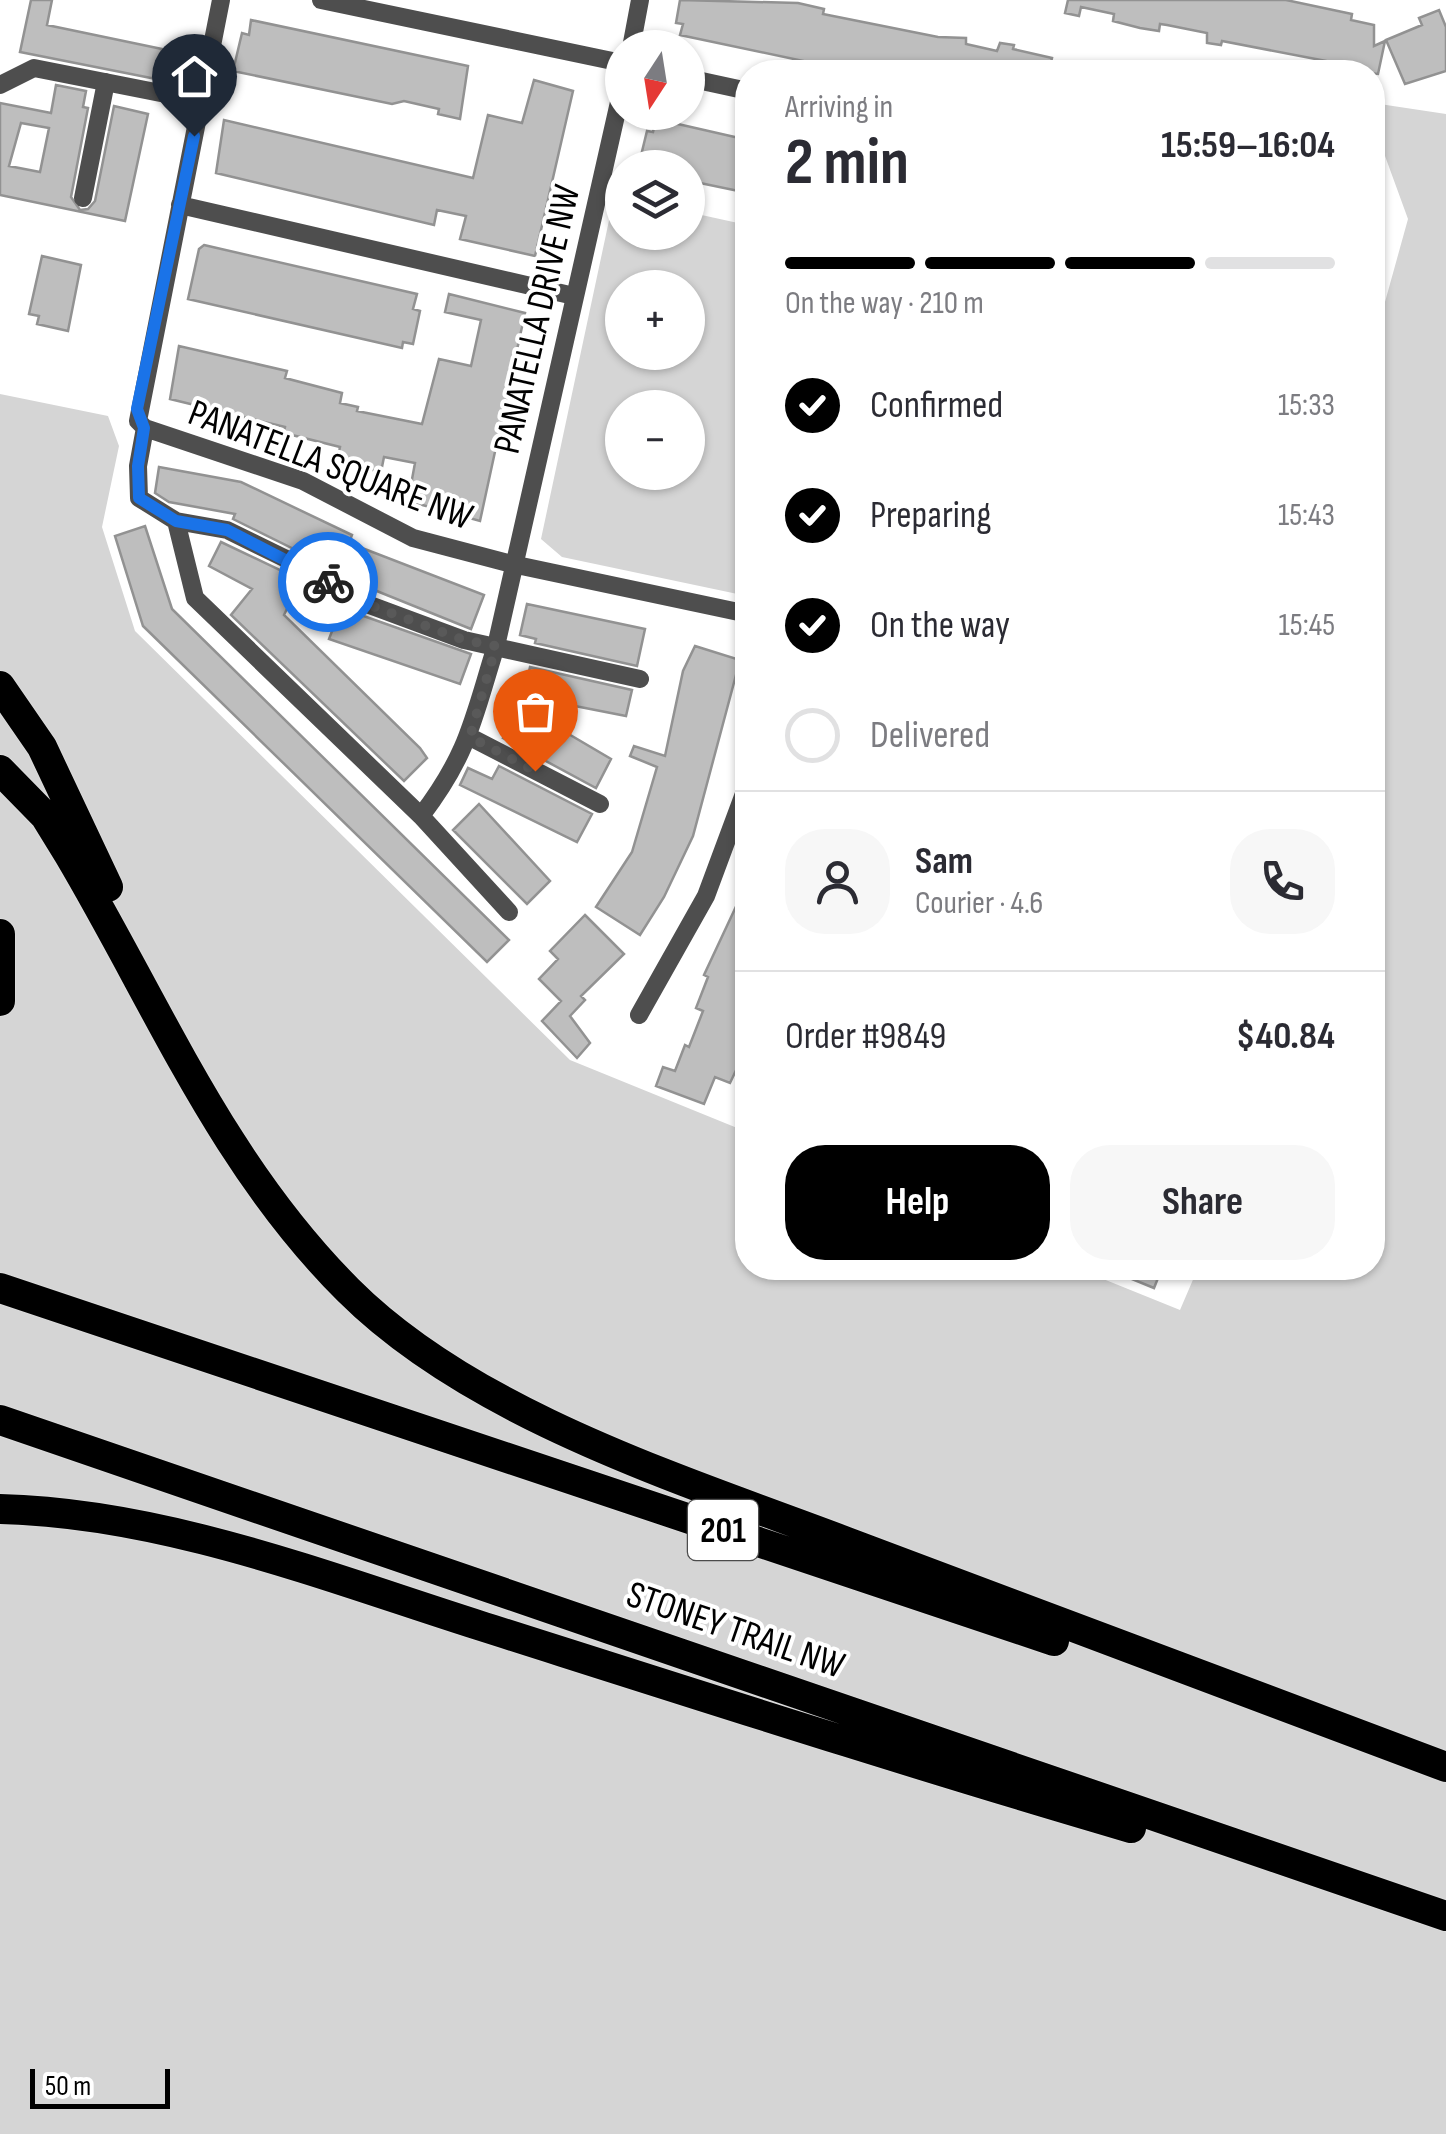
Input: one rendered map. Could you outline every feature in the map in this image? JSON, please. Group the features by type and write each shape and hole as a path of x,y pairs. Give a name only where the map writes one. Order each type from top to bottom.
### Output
{"highway":[{"path":"0,686 42,747 74,812 124,924 121,942"},
{"path":"0,770 45,816 121,942 210,1112 292,1231 351,1293 400,1335 486,1392 754,1506 1446,1770"},
{"path":"0,934 0,1001"},
{"name":"201","path":"0,1288 1446,1770"},
{"name":"STONEY TRAIL NW","path":"0,1420 1446,1917"},
{"path":"0,1442 102,1474 280,1515"},
{"path":"0,1509 90,1518 258,1556 972,1782 1446,1917"}],"street":[{"name":"PANATELLA SQUARE NW","path":"221,0 137,409 144,428 303,481 413,538 512,564 735,611"},
{"path":"320,0 605,59"},
{"path":"634,30 640,0"},
{"path":"0,86 34,68 201,102"},
{"path":"82,198 106,82"},
{"path":"705,82 735,89"},
{"name":"PANATELLA DRIVE NW","path":"421,816 453,774 470,737 496,646 612,130"},
{"path":"180,205 574,296"},
{"path":"144,428 138,466 139,498 176,521 227,530 322,576 340,594 464,640 640,679"},
{"path":"176,521 195,598 421,816 509,912"},
{"path":"470,737 600,804"},
{"path":"639,1015 706,896 735,818"}],"shaded area":[{"path":"1385,105 1446,114 1446,2134 0,2134 0,394 108,416 119,446 102,527 135,631 570,1060 735,1127 735,1280 1106,1280 1180,1310 1193,1280 1385,1280 1385,302 1408,219 1385,156"},
{"path":"705,216 735,222 735,593 562,557 541,539 605,239 605,250 705,250"}],"building":[{"path":"31,0 52,0 47,25 162,49 156,79 20,52"},
{"path":"680,0 798,3 824,9 823,14 938,37 966,38 966,44 997,51 1000,43 1014,45 1013,49 1052,58 798,60 705,40 705,30 681,30 683,24 676,23"},
{"path":"1068,0 1286,0 1352,14 1351,20 1374,25 1374,46 1385,41 1381,60 1321,60 1222,41 1221,45 1207,43 1207,33 1160,24 1159,31 1140,28 1113,21 1114,14 1081,7 1079,16 1065,13"},
{"path":"1439,10 1446,27 1446,71 1405,84 1386,40 1422,25 1419,18"},
{"path":"251,20 468,66 460,119 438,114 439,109 404,101 392,104 233,71 242,33 249,35"},
{"path":"534,80 573,91 535,256 460,239 466,216 437,210 434,225 216,173 224,120 473,178 488,115 522,123"},
{"path":"56,85 86,91 83,107 88,108 71,197 80,210 88,209 95,201 114,106 148,114 125,221 0,195 0,103 51,113","holes":["21,123 49,128 40,172 9,166"]},
{"path":"704,130 735,137 735,190 705,184 705,150 642,150 647,131"},
{"path":"204,245 417,294 413,309 420,311 413,344 403,342 402,348 188,299 199,249"},
{"path":"42,256 81,265 68,331 37,324 39,316 29,314"},
{"path":"449,294 525,313 480,521 408,501 415,463 384,457 381,472 337,461 340,447 284,433 285,427 170,399 179,346 287,371 285,378 342,393 340,403 358,407 357,411 422,424 439,359 471,366 481,320 445,312"},
{"path":"159,467 241,482 352,535 349,543 484,595 471,629 342,577 345,569 314,553 312,558 233,519 235,514 169,502 155,493"},
{"path":"145,526 172,609 509,940 487,962 143,626 115,536"},
{"path":"221,542 301,580 284,615 420,748 427,758 404,781 231,615 252,589 209,566"},
{"path":"527,604 645,629 637,666 535,643 536,639 520,635"},
{"path":"341,608 471,654 460,684 329,639"},
{"path":"695,646 735,658 735,679 693,836 664,897 640,935 596,907 632,852 657,767 630,756 634,746 665,756 683,671"},
{"path":"530,667 632,690 626,716 524,696"},
{"path":"521,706 611,759 596,788 503,738"},
{"path":"499,766 592,814 577,842 460,785 468,768 492,779"},
{"path":"479,804 550,881 527,904 453,830"},
{"path":"735,909 735,1072 730,1083 715,1077 704,1104 656,1086 663,1067 675,1071 685,1045 689,1047 703,1011 696,1008 708,977 704,975"},
{"path":"585,915 624,954 581,996 585,1000 570,1016 590,1043 577,1058 542,1021 561,1001 539,979 558,959 550,951"},
{"path":"1134,1280 1157,1280 1154,1288"}],"way so far":[{"path":"328,582 340,594 464,640 496,646 470,737 535,771"}],"route":[{"path":"194,136 137,409 138,421 144,428 136,482 139,498 151,509 176,521 227,530 328,582"}]}
